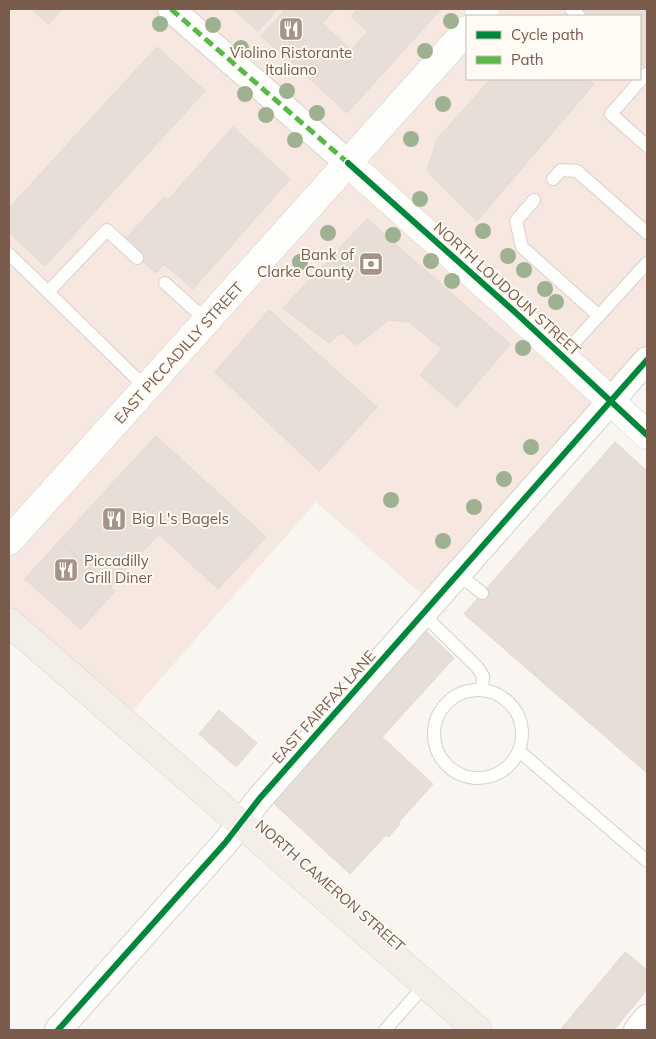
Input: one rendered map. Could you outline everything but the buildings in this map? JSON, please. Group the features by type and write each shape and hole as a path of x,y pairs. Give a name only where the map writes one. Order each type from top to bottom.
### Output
{"main road":[{"name":"EAST PICCADILLY STREET","path":"9,541 466,31"},
{"name":"NORTH LOUDOUN STREET","path":"348,163 647,435"},
{"name":"NORTH CAMERON STREET","path":"9,622 478,1030"}],"street":[{"name":"NORTH LOUDOUN STREET","path":"171,9 348,163"},
{"name":"EAST FAIRFAX LANE","path":"58,1030 225,843 238,823 647,360"},
{"path":"637,1030 647,1018"}],"lane":[{"path":"638,80 611,114 647,146"},
{"path":"553,180 561,170 577,171 647,233"},
{"path":"534,200 516,221 522,246 599,316"},
{"path":"48,292 107,230 136,258"},
{"path":"9,254 147,389"},
{"path":"562,356 647,263"},
{"path":"166,283 207,321"},
{"path":"458,574 482,593"},
{"path":"423,614 478,667 482,676 482,690"},
{"path":"482,690 496,693 516,711 521,724 522,738 519,751 510,764 498,773 483,778 468,777 454,771 443,761 436,748 434,732 437,718 445,704 456,696 468,691 482,690"},
{"path":"519,751 647,861"},
{"path":"385,1030 425,985"}],"shaded area":[{"path":"9,9 647,9 647,346 426,598 316,502 128,716 9,611"}],"marked path":[{"path":"171,9 348,163"}],"cycle path":[{"path":"348,163 516,313 647,435"},
{"path":"58,1030 225,843 260,798 647,360"}],"place":[{"name":"Violino Ristorante Italiano","path":"291,29"},
{"name":"Bank of Clarke County","path":"371,264"},
{"name":"Big L's Bagels","path":"114,519"},
{"name":"Piccadilly Grill Diner","path":"66,570"}]}
